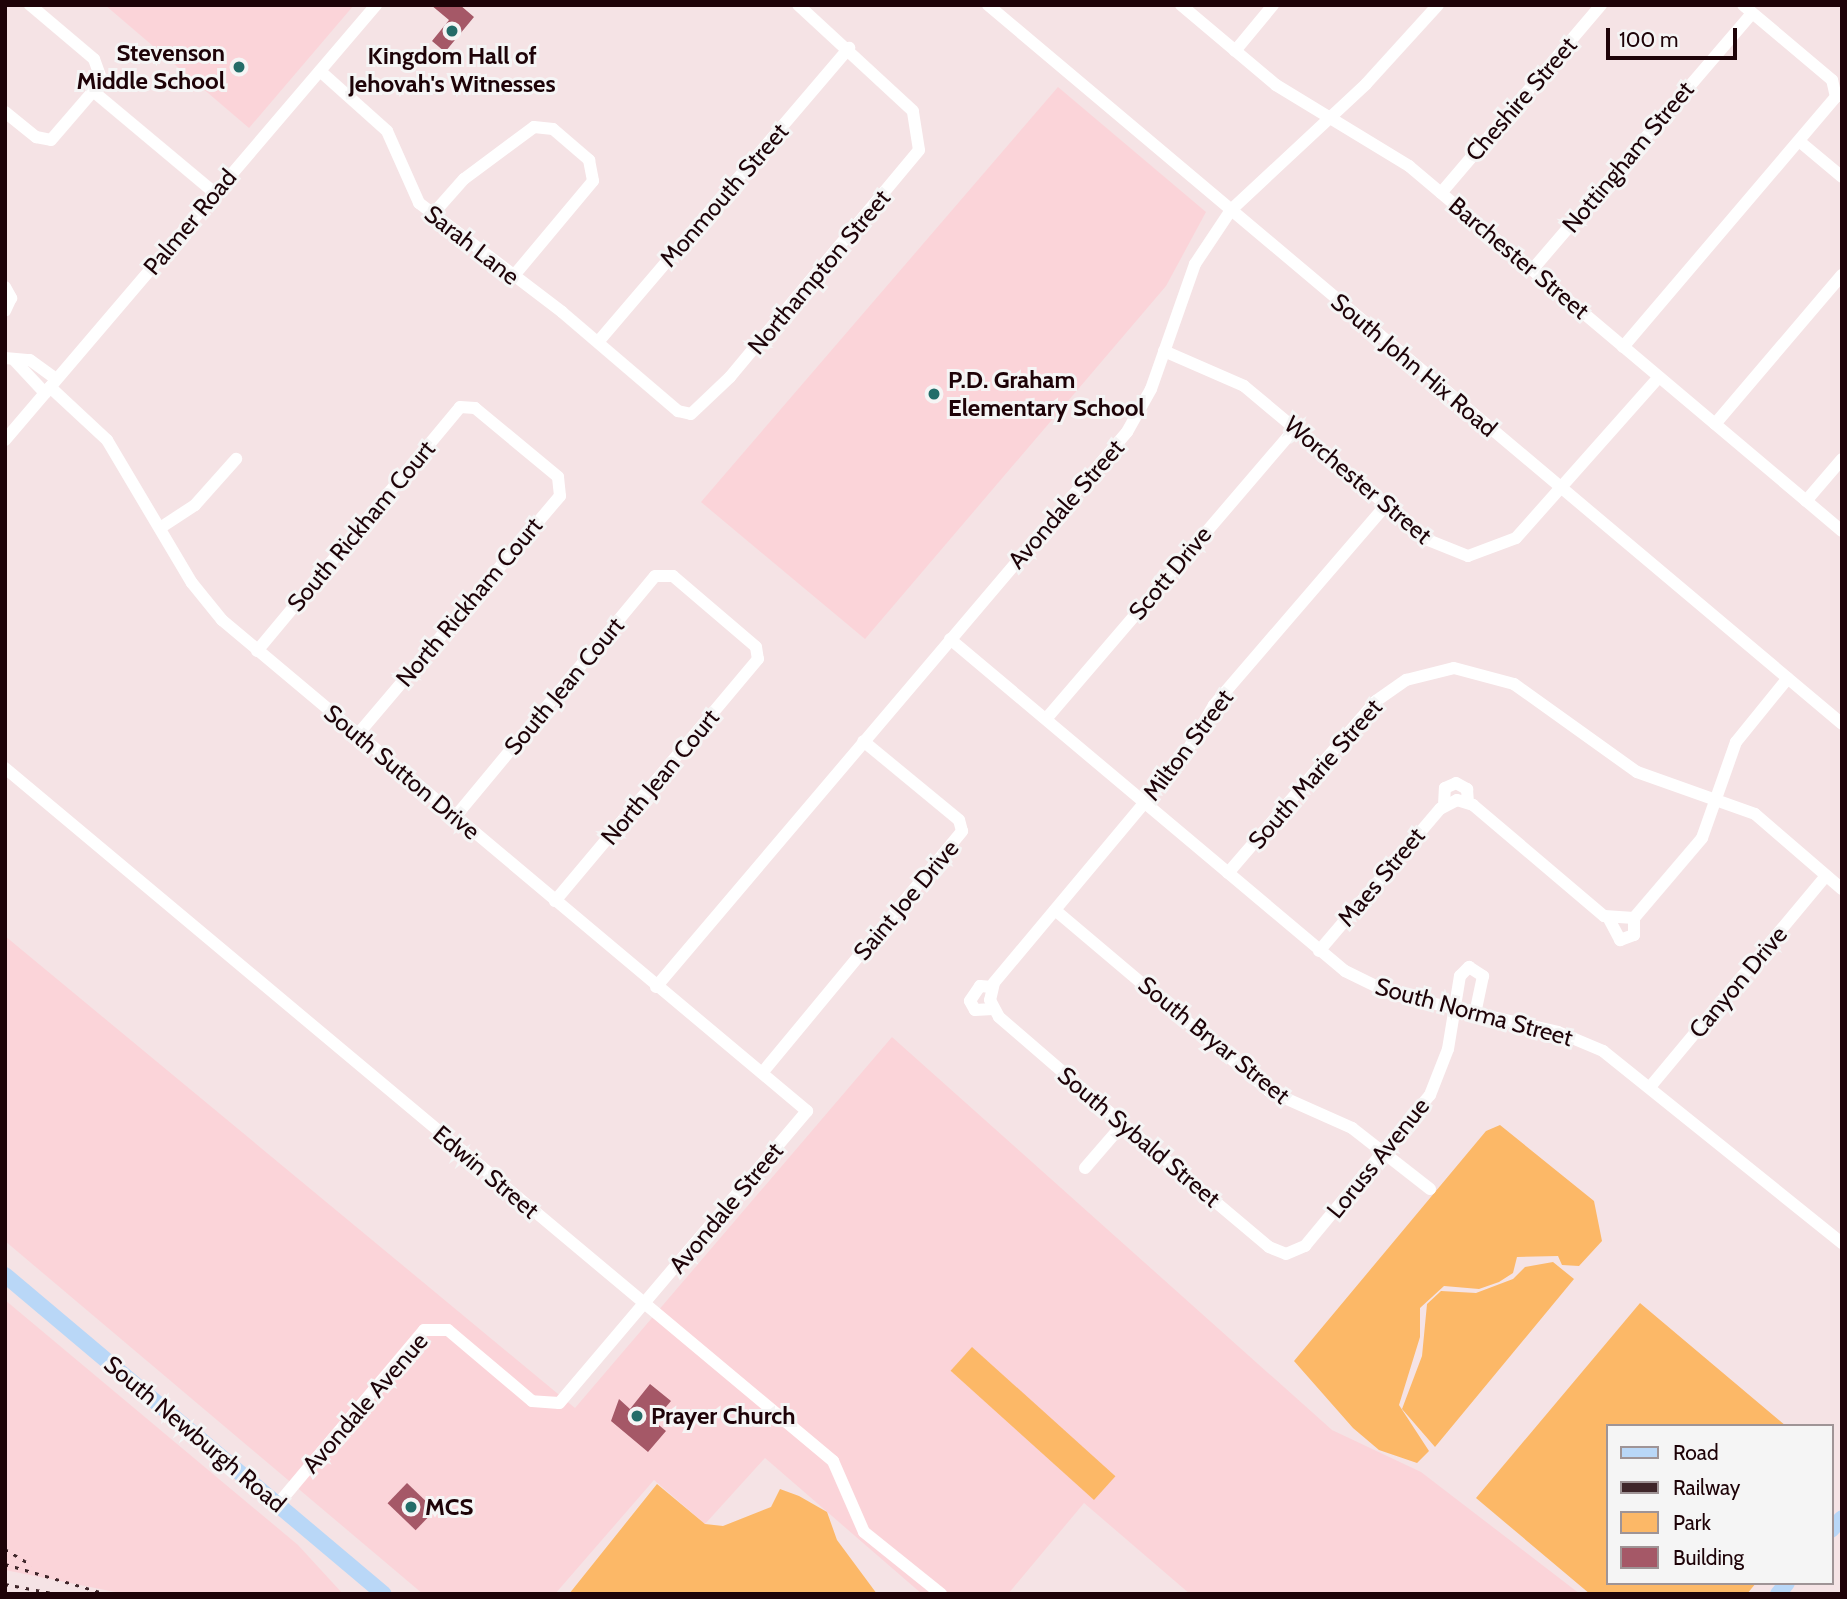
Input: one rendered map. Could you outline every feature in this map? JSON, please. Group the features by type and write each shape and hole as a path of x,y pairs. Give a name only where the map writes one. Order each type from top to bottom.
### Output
{"main road":[{"name":"South Newburgh Road","path":"5,1275 383,1594"}],"street":[{"path":"5,112 36,137 51,140 94,92 102,77 97,64 30,5"},
{"name":"Palmer Road","path":"5,440 376,5"},
{"path":"798,5 849,48"},
{"name":"South John Hix Road","path":"988,5 1842,724"},
{"name":"Barchester Street","path":"1181,5 1235,51 1329,117 1395,156 1842,531"},
{"path":"1235,51 1273,5"},
{"name":"Avondale Street","path":"656,987 1127,432 1164,351 1195,264 1231,211 1329,117 1438,5"},
{"name":"Cheshire Street","path":"1441,193 1601,5"},
{"path":"1623,347 1799,141 1837,88 1748,9"},
{"name":"Nottingham Street","path":"1532,270 1748,9"},
{"name":"Northampton Street","path":"598,342 678,411 691,414 704,407 912,164 921,141 916,117 849,48"},
{"name":"Monmouth Street","path":"598,342 849,48"},
{"name":"Sarah Lane","path":"320,71 387,131 409,191 432,215 511,279 562,312 598,342"},
{"path":"94,92 215,192"},
{"path":"432,215 464,179 534,127 553,129 589,160 593,181 511,279"},
{"path":"1799,141 1842,177"},
{"path":"1715,424 1842,275"},
{"path":"5,286 11,299 5,311"},
{"name":"Worchester Street","path":"1164,351 1233,378 1438,547 1484,555 1516,538 1659,377"},
{"name":"South Sutton Drive","path":"10,360 30,360 51,386 107,440 211,609 257,651 807,1111"},
{"name":"North Rickham Court","path":"357,735 560,496 561,481 468,405"},
{"name":"South Rickham Court","path":"257,651 456,411 468,405"},
{"name":"Scott Drive","path":"1046,719 1295,428"},
{"path":"160,528 195,505 236,459"},
{"path":"1806,501 1842,459"},
{"name":"Milton Street","path":"970,1001 980,986 991,998 1055,910 1145,803 1214,705 1386,505"},
{"name":"South Jean Court","path":"455,817 655,576 663,572 679,582"},
{"name":"North Jean Court","path":"555,901 756,662 758,650 679,582"},
{"name":"South Norma Street","path":"950,639 1319,951 1378,988 1576,1038 1650,1087 1842,1243"},
{"name":"South Marie Street","path":"1228,873 1376,701 1406,680 1440,670 1504,679 1617,762 1755,814 1842,889"},
{"name":"Maes Street","path":"1319,951 1444,805 1468,802 1609,919 1634,918 1702,838 1736,742 1787,678"},
{"name":"Saint Joe Drive","path":"762,1073 962,831 959,820 863,741"},
{"name":"Edwin Street","path":"5,768 833,1461 864,1532 941,1594"},
{"name":"Canyon Drive","path":"1650,1087 1826,876"},
{"name":"South Bryar Street","path":"1055,910 1269,1091 1352,1128 1385,1151 1430,1189"},
{"name":"Loruss Avenue","path":"1291,1254 1305,1247 1385,1151 1437,1082 1460,976 1474,968 1483,978 1475,1013"},
{"name":"South Sybald Street","path":"970,1001 975,1010 991,998 1123,1124 1269,1247 1291,1254"},
{"name":"Avondale Street","path":"645,1305 807,1111"},
{"path":"1085,1168 1123,1124"},
{"name":"Avondale Avenue","path":"278,1504 424,1330 448,1330 532,1401 551,1406 565,1398 645,1305"}],"shaded area":[{"name":"Stevenson Middle School","path":"105,5 354,5 249,128"},
{"name":"P.D. Graham Elementary School","path":"1058,87 1206,212 1166,286 865,639 701,502"},
{"path":"5,936 575,1408 892,1037 1332,1430 1421,1472 1580,1594 1190,1594 1084,1503 1008,1594 922,1594 765,1458 705,1524 654,1480 555,1594 423,1594 5,1241"},
{"path":"5,1300 298,1545 343,1594 125,1594 5,1570"}],"green space":[{"path":"1500,1125 1594,1201 1602,1241 1579,1266 1562,1265 1558,1256 1517,1257 1513,1273 1499,1282 1479,1289 1444,1286 1420,1308 1420,1337 1399,1405 1429,1451 1417,1463 1379,1450 1353,1428 1294,1361 1486,1131"},
{"path":"1553,1262 1574,1279 1435,1447 1402,1409 1422,1356 1427,1304 1441,1291 1476,1293 1513,1279 1525,1267"},
{"path":"1640,1303 1784,1424 1605,1424 1605,1585 1754,1585 1747,1594 1590,1594 1476,1498"},
{"path":"972,1347 1115,1476 1094,1500 951,1371"},
{"path":"657,1484 705,1524 723,1526 771,1507 780,1489 799,1496 827,1512 837,1540 877,1594 569,1594"}],"building":[{"name":"Kingdom Hall of Jehovah's Witnesses","path":"431,5 460,5 474,17 445,52 432,41 449,20"},
{"name":"Prayer Church","path":"650,1384 671,1401 654,1421 666,1431 648,1452 611,1421 619,1399 630,1409"},
{"name":"MCS","path":"407,1483 435,1510 416,1530 388,1503"}],"railway":[{"path":"5,1549 32,1565"},
{"path":"5,1564 107,1594"},
{"path":"5,1584 57,1594"}],"place":[{"name":"Kingdom Hall of Jehovah's Witnesses","path":"452,31"},
{"name":"Stevenson Middle School","path":"239,67"},
{"name":"P.D. Graham Elementary School","path":"934,394"},
{"name":"Prayer Church","path":"637,1416"},
{"name":"MCS","path":"411,1507"}]}
